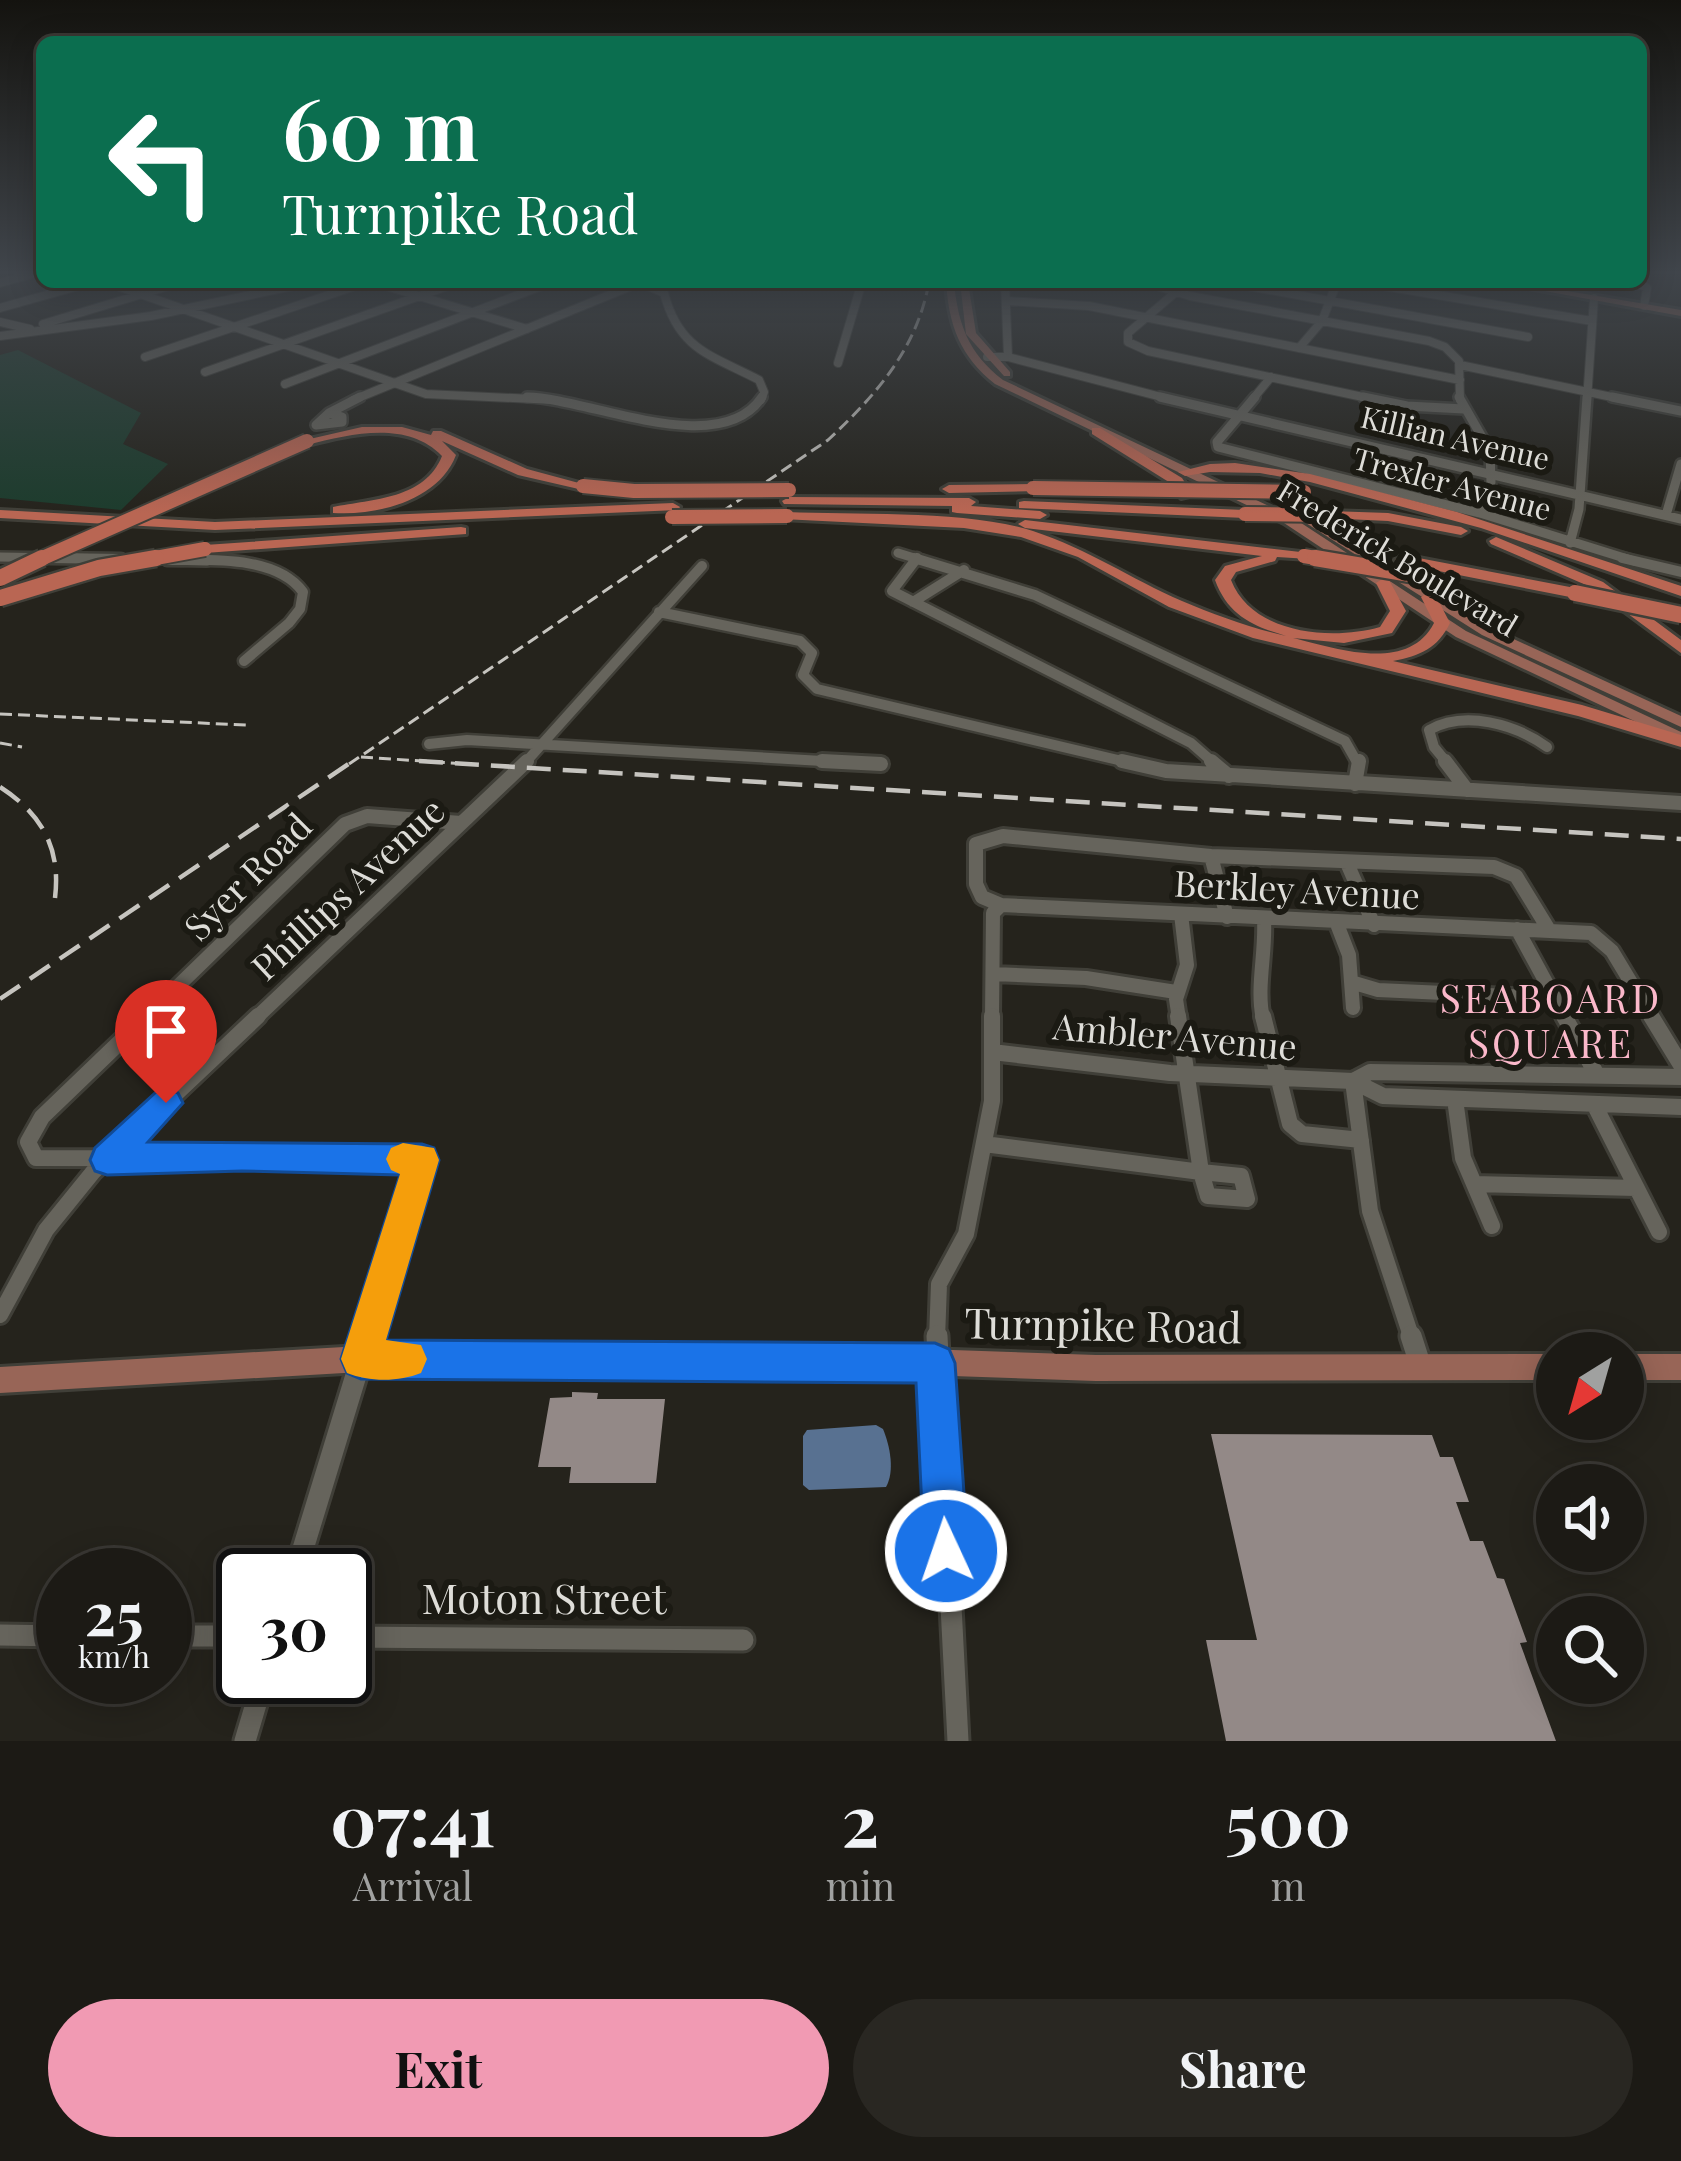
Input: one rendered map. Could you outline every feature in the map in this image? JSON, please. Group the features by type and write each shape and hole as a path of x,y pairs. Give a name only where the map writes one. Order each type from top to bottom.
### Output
{"highway":[{"path":"0,576 305,440 364,428 424,430 523,472 583,486 1403,560 1681,628"},
{"path":"1096,430 1184,488 1186,496 1179,504 1145,512"},
{"path":"134,525 289,516 375,504 425,486 448,462 441,445 404,432 305,440"},
{"path":"1185,472 1203,467 1277,471 1435,509 1655,583"},
{"path":"0,598 99,568 205,549 1033,488 1304,492 1429,514 1681,591"},
{"path":"788,503 903,500 1145,512 1330,514 1433,524 1519,549 1614,595 1681,648"},
{"path":"788,503 1024,533 1083,554 1202,615 1299,647 1582,711 1681,740"},
{"path":"0,514 134,525 673,512"},
{"path":"0,526 224,536 673,512"},
{"path":"1384,583 1397,604 1394,624 1377,634 1352,639 1308,636 1265,623 1242,611 1224,591 1225,574 1238,564 1301,549 1428,577 1681,615"},
{"path":"1299,647 1370,658 1404,655 1433,640 1442,622 1429,597"}],"main road":[{"path":"967,351 971,359"},
{"path":"983,351 987,357"},
{"name":"Frederick Boulevard","path":"987,357 1030,388 1332,530 1429,597 1526,652 1681,722"},
{"name":"Frederick Boulevard","path":"971,359 1016,392 1288,520 1442,622 1535,673 1681,740"},
{"name":"Turnpike Road","path":"0,1380 361,1359 1096,1368 1536,1366"},
{"path":"1644,1366 1681,1366"}],"street":[{"path":"145,357 162,351"},
{"path":"205,372 264,351"},
{"path":"300,351 434,395 543,397 673,428 725,423 759,404 764,392 759,380 704,351"},
{"path":"285,384 369,351"},
{"path":"328,412 472,351"},
{"path":"838,363 841,351"},
{"path":"1159,351 1407,406 1464,409"},
{"path":"1315,351 1460,380"},
{"path":"1451,351 1458,355 1464,409 1489,444 1492,472 1484,514"},
{"path":"1570,543 1580,494 1590,351"},
{"name":"Killian Avenue","path":"971,359 1007,355 1026,365 1681,519"},
{"path":"1460,365 1681,411"},
{"path":"1240,414 1271,377"},
{"name":"Trexler Avenue","path":"1240,414 1218,440 1218,447 1484,514 1681,572"},
{"path":"1666,515 1681,464"},
{"path":"898,553 1035,595 1346,741 1359,758 1354,784"},
{"path":"0,557 222,561 287,576 304,594 301,607 244,661"},
{"path":"917,558 892,591 1191,742 1229,776"},
{"name":"Phillips Avenue","path":"0,1315 46,1230 107,1160 543,744 702,566"},
{"path":"913,602 964,570"},
{"path":"659,612 800,641 812,653 803,675 817,689 1145,767 1681,803"},
{"path":"1467,790 1460,774 1432,745 1432,726 1447,720 1469,722 1524,733 1547,747"},
{"path":"429,744 466,740 881,764"},
{"name":"Syer Road","path":"107,1160 46,1161 29,1150 30,1134 42,1117 345,824 372,816 461,823"},
{"path":"958,1741 935,1363 938,1284 966,1234 992,1101 993,913 1000,905 982,897 976,884 976,844 987,837 1211,856 1504,869 1516,876 1549,930"},
{"path":"1211,856 1227,917"},
{"path":"1347,863 1374,925"},
{"name":"Berkley Avenue","path":"1000,905 1591,933 1612,951 1681,1065"},
{"path":"984,1144 1201,1172 1176,992 1187,965 1181,914"},
{"path":"1264,920 1259,1001 1276,1077 1295,1131 1361,1140"},
{"path":"1336,924 1348,955 1353,1008"},
{"path":"1517,929 1597,1076"},
{"path":"992,974 1086,979 1176,992"},
{"path":"1351,982 1378,990 1555,998"},
{"name":"Ambler Avenue","path":"992,1052 1185,1074 1353,1081 1383,1096 1681,1107"},
{"name":"Ambler Avenue","path":"1353,1081 1370,1072 1681,1077"},
{"path":"1353,1081 1370,1211 1421,1366"},
{"path":"1455,1099 1463,1158 1492,1226"},
{"path":"1594,1104 1659,1232"},
{"path":"107,1160 242,1155 422,1160 304,1548"},
{"path":"1474,1184 1636,1188"},
{"path":"0,1635 36,1636"},
{"name":"Moton Street","path":"372,1637 743,1640"},
{"path":"245,1741 256,1704"}],"green space":[{"path":"20,351 141,413 123,444 168,464 121,510 0,498 0,355"}],"water":[{"path":"876,1425 883,1429 889,1451 886,1487 809,1490 803,1485 807,1430"}],"building":[{"path":"572,1392 598,1393 597,1399 665,1399 656,1483 569,1483 571,1467 538,1467 550,1398 572,1397"},
{"path":"1211,1434 1432,1435 1440,1457 1453,1457 1469,1502 1456,1502 1470,1541 1483,1541 1497,1578 1504,1579 1527,1642 1520,1643 1536,1687 1536,1704 1542,1704 1556,1741 1226,1741 1206,1640 1257,1640"}],"railway":[{"path":"349,764 828,440 862,406 903,351"},
{"path":"0,714 246,725"},
{"path":"0,743 22,747"},
{"path":"361,757 459,763"},
{"path":"0,999 353,761"},
{"path":"419,761 459,763"},
{"path":"459,763 1681,839"},
{"path":"459,763 467,764"},
{"path":"0,787 27,809 46,834 55,863 55,898"}],"slow traffic":[{"path":"403,1159 422,1160 361,1359 407,1359"}],"district":[{"name":"SEABOARD SQUARE","path":"1551,1022"}],"route":[{"path":"166,1103 107,1160 242,1155 422,1160 361,1359 935,1363 946,1551"}]}
